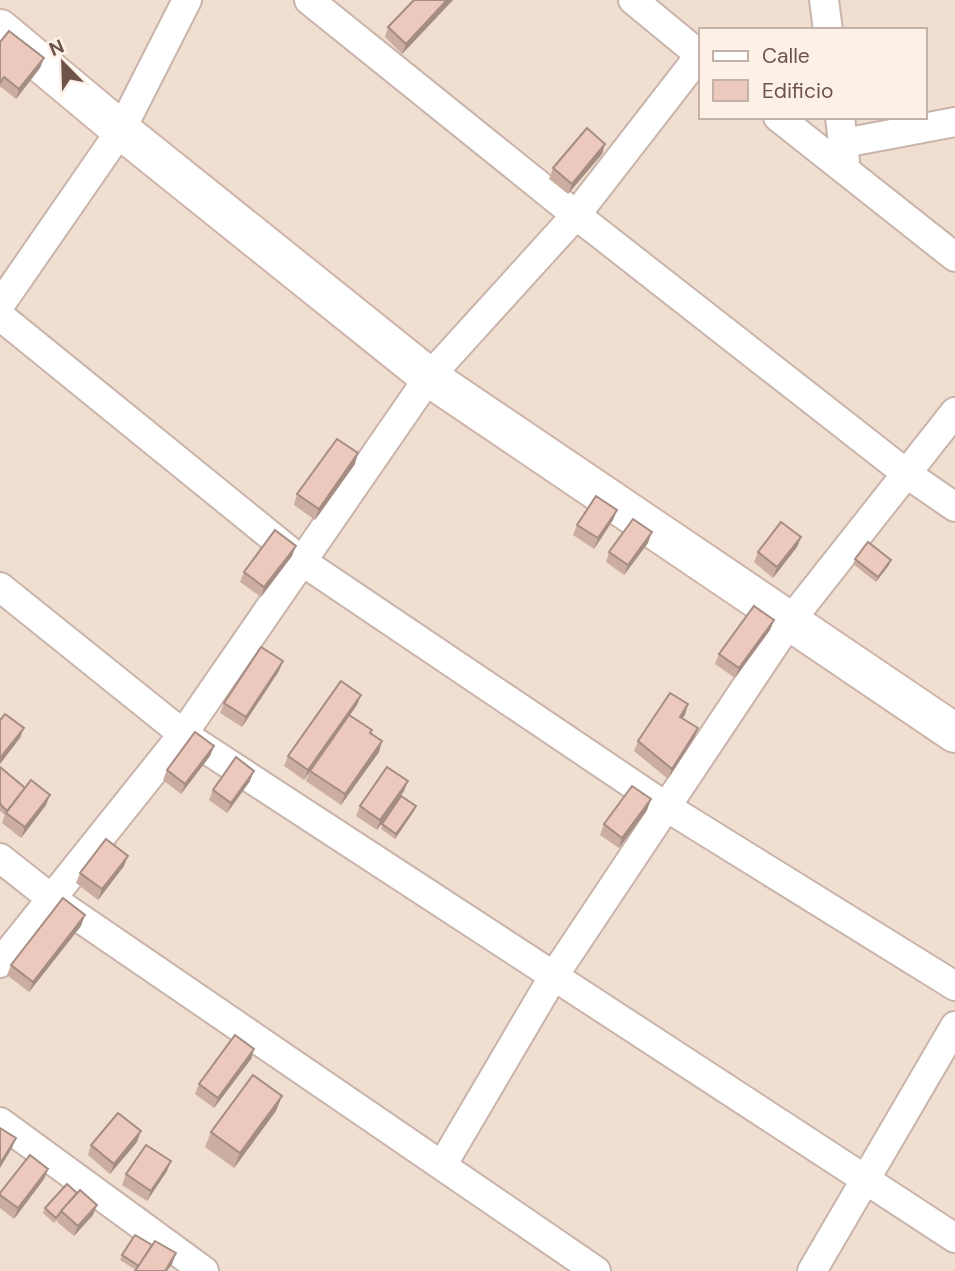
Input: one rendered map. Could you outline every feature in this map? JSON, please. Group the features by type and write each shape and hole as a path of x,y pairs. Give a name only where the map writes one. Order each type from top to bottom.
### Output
{"street":[{"path":"0,305 121,130 187,0"},
{"path":"309,0 576,215 907,474 955,507"},
{"path":"633,0 699,54"},
{"path":"824,0 828,28"},
{"path":"0,29 121,130 429,377 955,733"},
{"path":"0,963 183,734 429,377 576,215 699,56"},
{"path":"783,119 843,144 955,257"},
{"path":"843,144 955,121"},
{"path":"0,316 303,562 668,808 955,986"},
{"path":"443,1164 553,977 790,621 955,412"},
{"path":"5,601 183,734 955,1238"},
{"path":"0,858 52,899 596,1271"},
{"path":"812,1271 955,1026"},
{"path":"0,1122 205,1271"}],"shaded area":[{"path":"0,0 955,0 955,1271 0,1271"}],"building":[{"path":"414,0 447,0 406,44 388,27"},
{"path":"9,31 44,58 19,89 4,77 0,83 0,42"},
{"path":"587,128 605,144 572,184 553,168"},
{"path":"337,439 358,453 319,509 297,494"},
{"path":"596,496 617,510 598,538 577,525"},
{"path":"633,519 652,532 628,565 609,552"},
{"path":"781,522 801,537 777,567 758,552"},
{"path":"275,530 296,546 264,587 244,572"},
{"path":"868,542 891,560 878,577 855,559"},
{"path":"754,606 774,620 739,668 719,654"},
{"path":"261,647 283,661 246,717 224,703"},
{"path":"341,681 361,695 308,770 288,756"},
{"path":"670,693 688,704 680,717 698,728 672,769 638,741"},
{"path":"5,714 24,728 0,758 0,720"},
{"path":"349,715 372,730 370,733 382,741 345,794 310,771"},
{"path":"195,732 214,746 185,784 167,770"},
{"path":"236,757 254,771 231,803 213,790"},
{"path":"0,767 25,788 7,811 0,804"},
{"path":"387,767 408,781 380,820 360,806"},
{"path":"31,780 50,795 25,827 6,813"},
{"path":"632,786 651,799 622,838 604,824"},
{"path":"401,796 416,806 396,834 382,824"},
{"path":"106,839 128,856 102,889 80,873"},
{"path":"63,898 85,915 33,982 11,965"},
{"path":"235,1035 254,1049 218,1098 199,1084"},
{"path":"253,1075 282,1096 240,1153 211,1132"},
{"path":"118,1113 141,1131 114,1164 91,1145"},
{"path":"0,1128 16,1138 0,1164"},
{"path":"146,1145 171,1161 151,1191 126,1174"},
{"path":"30,1155 48,1169 18,1208 0,1193"},
{"path":"67,1184 77,1193 56,1218 45,1208"},
{"path":"80,1190 97,1205 78,1226 61,1211"},
{"path":"135,1235 152,1245 139,1266 122,1255"},
{"path":"155,1241 176,1253 165,1271 135,1271"}]}
